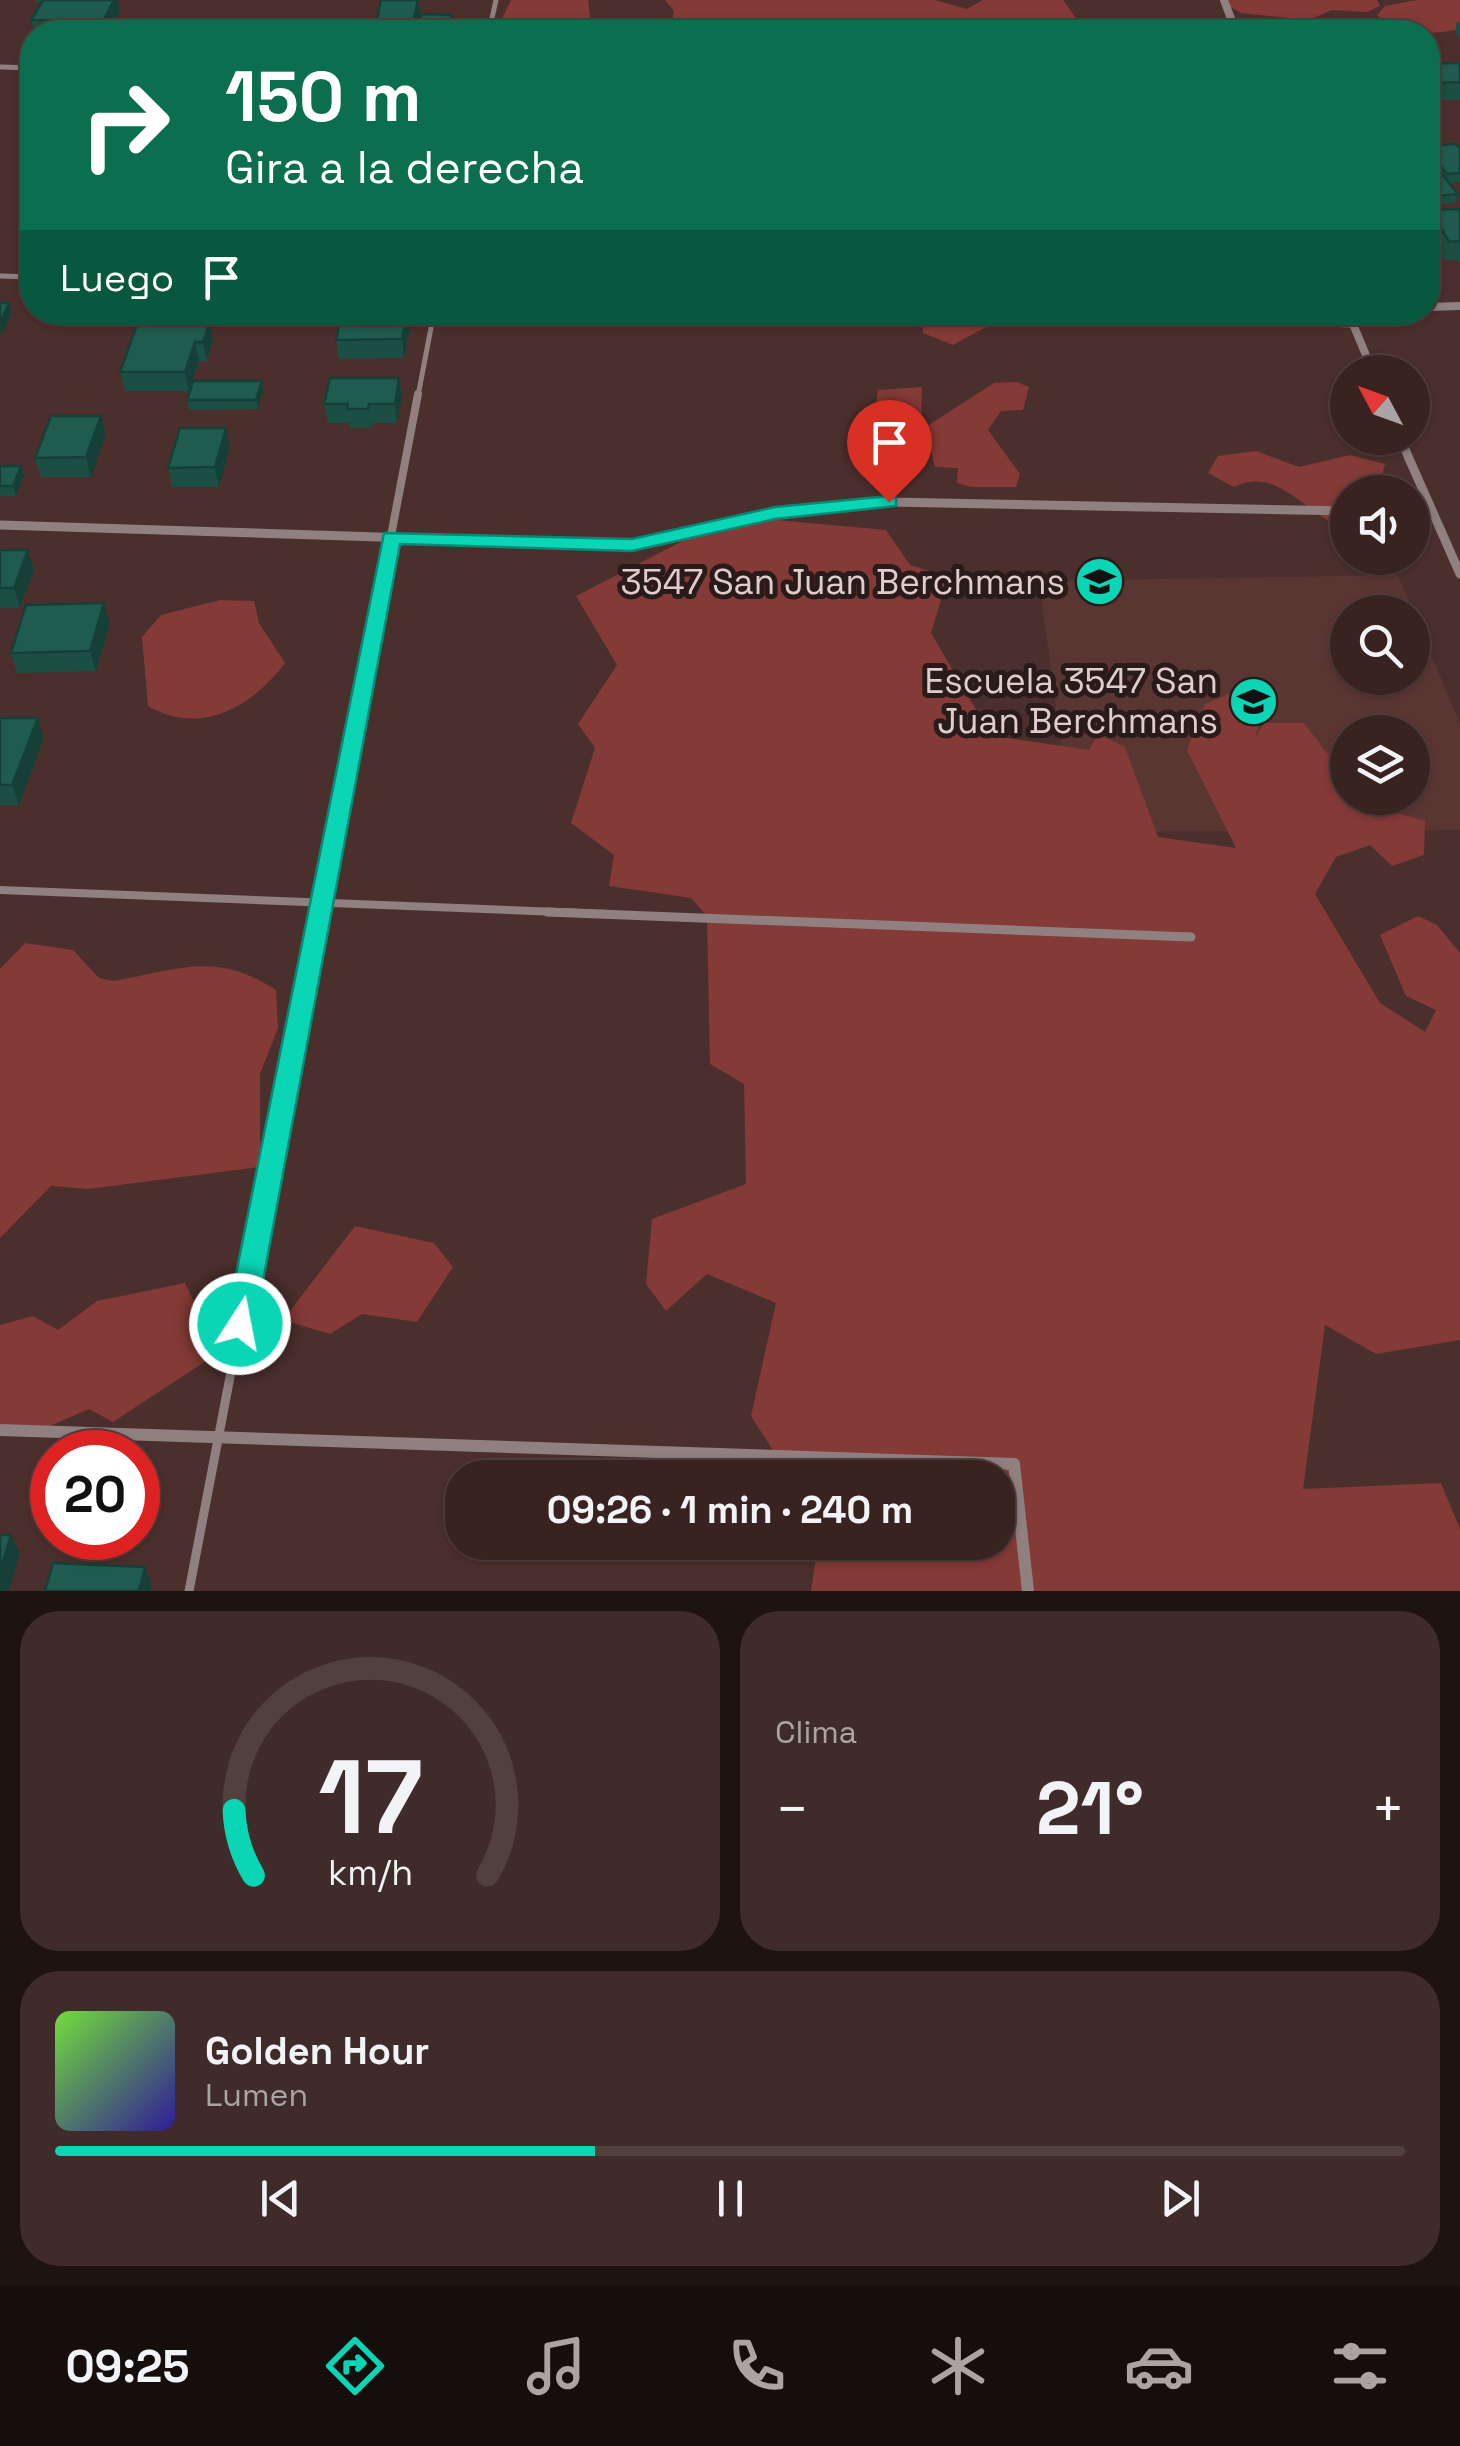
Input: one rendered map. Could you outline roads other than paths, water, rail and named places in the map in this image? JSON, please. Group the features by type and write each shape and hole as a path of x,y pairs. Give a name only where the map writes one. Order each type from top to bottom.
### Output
{"street":[{"path":"1353,325 1366,355"},
{"path":"1407,455 1460,574"},
{"path":"0,524 632,545 775,513 889,502 1330,512"},
{"path":"0,1430 1014,1464 1028,1591"}],"lane":[{"path":"189,1591 432,325"},
{"path":"0,890 1191,938"}],"place":[{"name":"3547 San Juan Berchmans","path":"1100,582"},
{"name":"Escuela 3547 San Juan Berchmans","path":"1253,701"}]}
